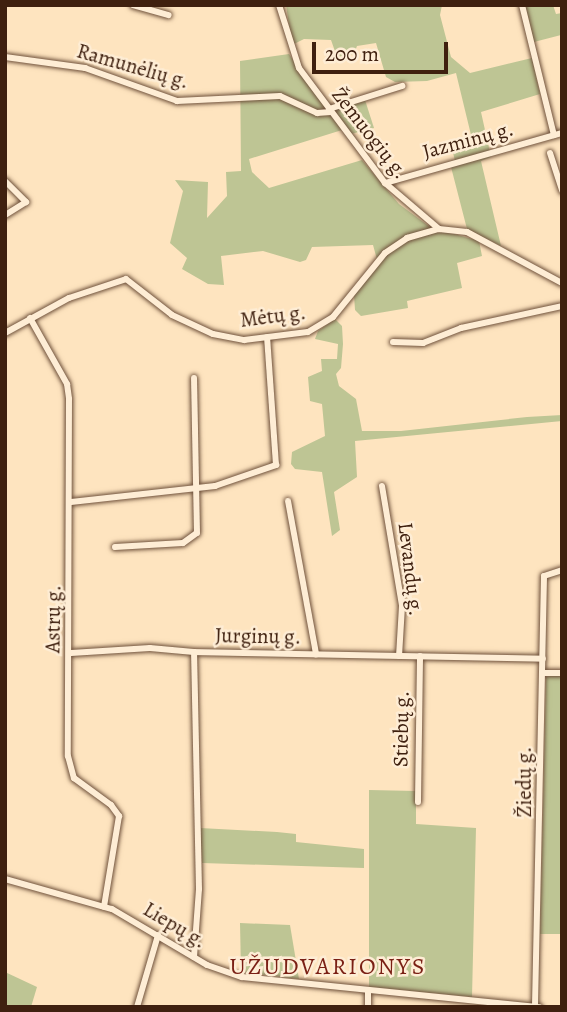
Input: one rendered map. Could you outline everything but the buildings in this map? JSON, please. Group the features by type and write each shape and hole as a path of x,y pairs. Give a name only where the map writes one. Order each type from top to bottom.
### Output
{"street":[{"path":"133,5 169,15"},
{"name":"Žemuogių g.","path":"279,5 293,59 384,183 439,229"},
{"path":"522,5 558,134"},
{"name":"Ramunėlių g.","path":"5,57 85,68 177,101 280,96 317,113 330,110"},
{"path":"330,110 401,86"},
{"name":"Jazminų g.","path":"384,183 558,134"},
{"path":"550,153 562,191"},
{"path":"5,181 26,200 5,215"},
{"name":"Mėtų g.","path":"5,333 69,298 129,279 172,315 213,334 244,340 322,326 385,253 407,238 439,229 467,232 562,284"},
{"path":"393,342 423,343 461,328 562,306"},
{"name":"Astrų g.","path":"30,318 67,384 71,502 69,770 119,816 104,907"},
{"path":"71,502 198,489 272,468 278,462 267,337"},
{"path":"115,547 191,540 199,528 194,378"},
{"name":"Levandų g.","path":"382,486 402,606 399,656"},
{"path":"288,500 316,654"},
{"name":"Žiedų g.","path":"537,1007 544,576 562,570"},
{"path":"71,653 150,648 194,652"},
{"name":"Jurginų g.","path":"194,957 199,889 194,652 543,659"},
{"name":"Stiebų g.","path":"418,802 420,656"},
{"path":"543,673 562,673"},
{"name":"Liepų g.","path":"5,879 104,907 194,957 242,977 537,1007"},
{"path":"137,1007 158,935"},
{"path":"368,991 368,1007"},
{"path":"443,998 443,1007"}],"green space":[{"path":"286,5 442,5 440,15 451,57 470,73 532,58 540,94 481,112 491,157 481,161 501,246 467,229 451,167 456,166 451,143 471,135 456,73 427,81 395,82 386,77 376,43 357,46 354,54 337,57 331,40 304,39 292,45"},
{"path":"525,5 553,5 556,14 562,13 561,35 534,42"},
{"path":"289,54 342,130 249,159 252,172 269,188 362,160 399,204 430,227 479,241 482,256 457,263 462,288 407,301 408,308 361,316 355,310 354,295 378,263 373,245 312,247 306,260 300,262 263,251 221,256 224,285 208,284 182,269 187,258 170,243 183,191 175,180 208,182 207,218 227,196 226,172 241,171 240,61"},
{"path":"365,100 374,128 351,134 333,109"},
{"path":"335,319 342,326 343,344 341,368 336,374 339,386 356,399 362,431 401,431 562,415 562,421 355,441 357,477 334,492 340,530 332,536 322,472 295,469 291,464 292,452 325,436 322,404 310,401 308,377 322,371 321,359 337,359 338,344 315,339 318,331"},
{"path":"562,675 562,934 540,934 546,677"},
{"path":"369,790 416,791 416,824 476,828 472,997 369,987"},
{"path":"200,828 296,834 296,842 364,849 364,868 202,863"},
{"path":"240,923 290,925 299,979 241,972"},
{"path":"5,972 37,987 31,1007 5,1007"}],"district":[{"name":"UŽUDVARIONYS","path":"328,967"}]}
